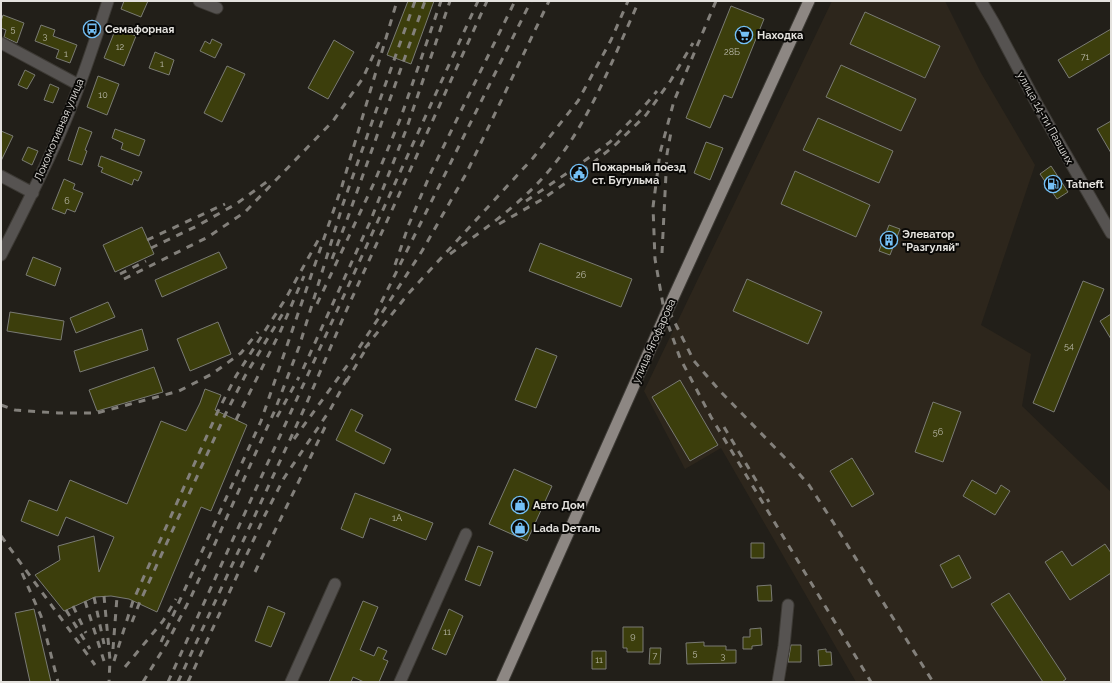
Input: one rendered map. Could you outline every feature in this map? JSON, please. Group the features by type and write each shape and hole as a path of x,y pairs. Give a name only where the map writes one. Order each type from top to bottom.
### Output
{"main road":[{"name":"улица Ягофарова","path":"502,682 668,309 809,1"}],"street":[{"name":"Локомотивная улица","path":"1,255 59,137 108,1"},
{"path":"200,1 217,8"},
{"name":"улица 14-ти Павших","path":"981,1 1038,106 1111,233"},
{"path":"1,43 79,85"},
{"path":"1,176 32,193"},
{"path":"400,682 466,534"},
{"path":"291,682 335,584"},
{"path":"778,682 784,646 788,605"}],"shaded area":[{"path":"832,1 945,1 981,73 1035,165 981,325 1031,354 1022,406 1111,492 1111,682 856,682 721,448 685,469 644,391"}],"building":[{"path":"124,1 148,1 141,17 121,9"},
{"path":"408,1 434,1 411,64 387,55"},
{"path":"731,6 764,19 732,98 724,95 710,128 686,118"},
{"path":"865,12 940,46 925,78 850,44"},
{"path":"3,15 24,23 17,43 4,37 6,30 1,28"},
{"path":"41,25 55,30 53,36 77,45 70,63 56,58 59,50 35,41"},
{"path":"116,28 136,36 124,66 104,58"},
{"path":"1111,29 1111,53 1069,78 1058,60"},
{"path":"212,39 222,44 215,58 200,51 205,41 210,44"},
{"path":"334,40 354,52 328,99 308,88"},
{"path":"155,52 174,60 169,75 149,68"},
{"path":"841,65 916,99 901,131 826,97"},
{"path":"227,66 245,74 222,122 204,113"},
{"path":"25,70 35,75 27,89 18,85"},
{"path":"98,76 119,84 107,115 87,107"},
{"path":"50,84 59,88 53,103 44,100"},
{"path":"818,118 893,151 879,183 803,150"},
{"path":"1111,121 1111,153 1097,129"},
{"path":"79,127 92,132 85,150 87,151 82,165 68,160"},
{"path":"115,129 145,140 139,156 121,149 123,143 112,138"},
{"path":"1,131 13,136 1,161"},
{"path":"706,142 723,148 710,180 694,173"},
{"path":"28,147 38,151 32,165 22,160"},
{"path":"101,156 142,172 138,181 134,179 132,185 101,172 103,168 98,166"},
{"path":"1051,166 1068,192 1057,199 1040,174"},
{"path":"795,171 870,205 856,237 781,204"},
{"path":"64,179 75,184 73,189 83,193 75,212 67,209 65,214 52,209"},
{"name":"Элеватор \"Разгуляй\"","path":"889,225 900,229 890,255 879,251"},
{"path":"142,227 154,254 115,272 103,245"},
{"path":"540,243 632,279 621,307 529,271"},
{"path":"219,252 227,268 162,297 155,280"},
{"path":"33,257 61,268 55,286 26,275"},
{"path":"747,279 822,312 808,344 733,311"},
{"path":"1083,281 1104,289 1054,412 1033,403"},
{"path":"108,302 115,317 76,333 70,318"},
{"path":"10,312 64,321 61,340 7,331"},
{"path":"1111,314 1111,339 1100,321"},
{"path":"218,322 231,354 190,371 177,339"},
{"path":"142,329 148,350 80,372 74,351"},
{"path":"536,348 557,356 536,408 515,400"},
{"path":"154,367 163,392 97,411 89,390"},
{"path":"680,380 718,445 690,461 652,397"},
{"path":"205,389 221,395 215,410 247,425 211,511 201,507 157,612 129,599 111,596 95,597 64,611 35,575 60,560 58,546 94,536 99,572 114,537 66,517 58,536 21,521 29,500 57,511 70,480 127,504 161,421 186,431 200,403"},
{"path":"933,402 961,412 943,462 915,452"},
{"path":"351,409 363,415 355,431 391,449 384,464 336,440"},
{"path":"852,458 874,494 852,507 830,471"},
{"path":"514,469 552,486 527,541 489,524"},
{"path":"972,480 996,494 1001,485 1010,491 995,515 963,496"},
{"path":"355,493 433,523 426,540 370,518 363,538 341,529"},
{"path":"751,543 764,543 764,558 751,558"},
{"path":"1105,544 1111,553 1111,573 1070,600 1045,562 1062,551 1072,566"},
{"path":"478,546 493,552 480,586 465,580"},
{"path":"959,555 971,578 952,588 940,565"},
{"path":"771,585 772,601 758,601 757,586"},
{"path":"1009,593 1066,679 1062,682 1043,682 991,604"},
{"path":"363,601 378,607 360,650 374,656 378,647 387,651 383,659 388,661 379,682 364,682 353,677 351,682 329,682"},
{"path":"268,606 285,613 271,647 255,641"},
{"path":"34,609 51,682 30,682 15,613"},
{"path":"449,609 463,616 446,655 432,649"},
{"path":"623,627 643,627 643,652 627,652 627,648 623,648"},
{"path":"761,628 762,645 752,646 752,649 743,649 743,637 750,637 750,629"},
{"path":"704,642 704,646 726,646 726,650 736,650 736,663 687,664 686,643"},
{"path":"791,645 801,645 801,662 788,662"},
{"path":"650,648 661,648 660,664 649,664"},
{"path":"826,649 826,652 831,652 832,665 819,666 818,650"},
{"path":"592,651 606,651 606,669 592,669"}],"railway":[{"path":"161,642 261,421 342,186 397,1"},
{"path":"143,682 167,643 191,597 275,410 299,347 343,204 415,1"},
{"path":"332,259 425,1"},
{"path":"317,304 374,183 401,117 441,1"},
{"path":"303,369 370,222 406,130 450,1"},
{"path":"168,682 478,1"},
{"path":"178,682 305,407 347,309 487,1"},
{"path":"395,265 409,224 432,170 515,1"},
{"path":"375,315 531,1"},
{"path":"294,439 349,363 422,251 466,174 549,1"},
{"path":"365,348 408,294 533,158 578,101 611,40 628,1"},
{"path":"450,254 514,206 551,168 567,147 594,100 639,1"},
{"path":"716,1 674,101 660,153 653,207 655,259 665,316 680,358 711,417 871,682"},
{"path":"124,279 208,237 245,212 333,121 363,78 381,38"},
{"path":"499,224 541,200 580,173 614,146 646,115 671,80 693,43"},
{"path":"526,201 610,142 657,91"},
{"path":"662,253 667,154 671,132"},
{"path":"151,248 197,226 236,204 268,181"},
{"path":"147,240 225,204"},
{"path":"114,661 133,601 218,411 236,376 286,298 321,235"},
{"path":"120,274 146,261"},
{"path":"236,420 281,330 304,276"},
{"path":"669,311 694,361 720,391 788,461 809,485 933,682"},
{"path":"132,622 225,415 245,376 283,313"},
{"path":"1,405 15,410 58,413 97,413 179,391 212,374 241,353 258,332"},
{"path":"346,382 369,344"},
{"path":"277,417 299,377"},
{"path":"188,682 265,515 284,478 330,410 348,377"},
{"path":"255,572 326,425"},
{"path":"724,427 769,502"},
{"path":"1,536 95,665"},
{"path":"22,573 41,616 58,682"},
{"path":"104,596 110,660 109,682"},
{"path":"94,597 104,644"},
{"path":"113,649 117,597"},
{"path":"125,667 163,621 176,599"},
{"path":"85,601 104,661"},
{"path":"73,606 86,633"},
{"path":"66,610 90,649"}],"place":[{"name":"Семафорная","path":"92,29"},
{"name":"Находка","path":"744,35"},
{"name":"Пожарный поезд ст. Бугульма","path":"579,173"},
{"name":"Tatneft","path":"1053,184"},
{"name":"Элеватор \"Разгуляй\"","path":"889,240"},
{"name":"Авто Дом","path":"520,505"},
{"name":"Lada Dеталь","path":"520,528"}]}
